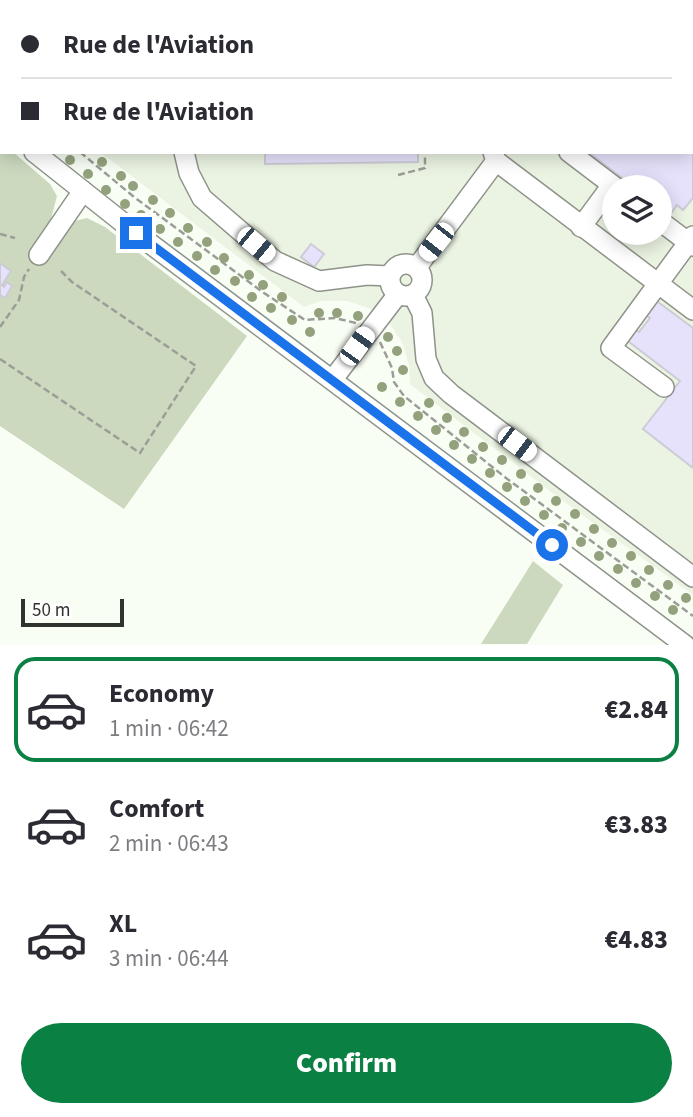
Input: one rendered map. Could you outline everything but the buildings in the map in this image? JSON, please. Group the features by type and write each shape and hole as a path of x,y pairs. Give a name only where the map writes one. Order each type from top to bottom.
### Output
{"street":[{"path":"37,154 136,233 685,645"},
{"path":"184,154 189,173 202,198 275,261 318,281 367,275 400,288 418,291 423,278 417,267 405,263 400,265 400,288 333,379"},
{"path":"572,154 602,178"},
{"path":"417,267 495,157 581,227 693,310"},
{"path":"39,255 83,191"},
{"path":"581,227 602,200"},
{"path":"664,387 611,348 691,242 672,229"},
{"path":"400,288 422,313 426,359 434,378 450,394 693,577"}],"path":[{"path":"82,154 134,197 305,320 335,318 353,321 369,329 383,345 394,382 404,396 506,478 693,616"},
{"path":"398,176 425,168 425,154"},
{"path":"0,234 15,239"},
{"path":"0,327 19,300 24,277 39,255"},
{"path":"0,359 139,453 196,366 72,282 61,271"}],"shaded area":[{"path":"0,154 15,154 50,184 57,196 51,219 64,229 75,221 87,218 105,227 247,336 124,509 0,426"},
{"path":"103,154 693,154 693,595 559,498 410,384 409,365 402,342 390,324 371,309 347,301 321,301 304,307"},
{"path":"533,561 563,585 527,644 481,644"}],"route":[{"path":"136,233 552,545"}]}
